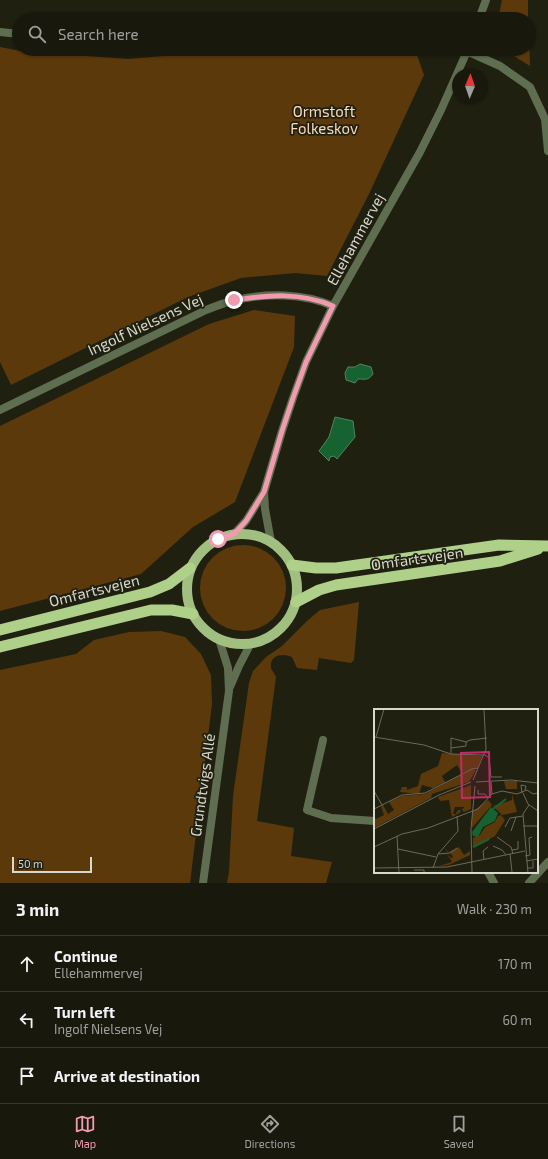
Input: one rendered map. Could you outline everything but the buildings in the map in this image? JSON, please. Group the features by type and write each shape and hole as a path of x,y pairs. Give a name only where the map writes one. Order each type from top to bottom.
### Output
{"highway":[{"name":"Omfartsvejen","path":"292,564 316,568 336,568 499,545 546,546"},
{"name":"Omfartsvejen","path":"296,602 319,590 336,585 500,562 546,546"},
{"name":"Omfartsvejen","path":"0,630 150,592 169,584 190,568"},
{"path":"0,647 151,610 172,610 193,614"}],"main road":[{"path":"234,534 250,534 271,542 279,548 292,564 297,583 296,602 288,619 283,626 268,637 251,643 233,643 219,639 201,626 193,614 187,596 190,568 204,548 218,539 234,534"}],"street":[{"path":"482,12 486,0"},
{"path":"0,32 12,33"},
{"name":"Ellehammervej","path":"234,534 246,521 264,492 282,431 306,362 333,306 420,152 444,104 464,56"},
{"path":"479,56 500,66 530,88 545,119 548,151"},
{"name":"Ingolf Nielsens Vej","path":"0,410 206,310 234,300 264,295 304,297 333,306"},
{"name":"Ellehammervej","path":"264,492 265,509 271,542"},
{"name":"Grundtvigs Allé","path":"203,883 229,691 228,668 219,639"},
{"name":"Grundtvigs Allé","path":"229,691 239,666 251,643"},
{"path":"323,740 307,810 331,818 374,821"},
{"path":"529,883 548,862"},
{"path":"489,873 494,883"}],"green space":[{"path":"502,0 528,0 528,12 499,12"},
{"name":"Ormstoft Folkeskov","path":"0,47 12,49 12,56 88,56 128,59 163,56 417,56 424,75 369,194 327,276 295,273 241,278 188,297 11,385 0,362"},
{"path":"514,56 530,56 530,66"},
{"path":"254,310 295,316 294,347 235,502 193,527 141,574 0,611 0,426 209,324"},
{"path":"243,545 251,546 267,552 279,564 285,580 285,596 279,612 267,624 251,630 243,631 235,630 219,624 207,612 201,596 200,588 201,580 207,564 219,552 235,546"},
{"path":"359,602 354,660 351,663 319,658 317,670 297,668 292,657 281,655 275,657 271,663 271,668 276,677 257,821 294,828 291,856 332,862 326,883 227,883 229,872 233,796 249,683 253,671 266,657 282,646 320,610"},
{"path":"161,631 185,637 201,654 211,675 212,704 190,883 0,883 0,670 76,654 94,640 129,632"}],"shaded area":[{"path":"360,364 371,367 373,374 370,378 358,379 355,383 346,380 345,373 348,367 355,367"},
{"path":"335,417 353,421 355,437 337,459 334,456 330,457 329,461 319,451 329,437"}],"route":[{"path":"218,539 234,534 246,521 264,492 282,431 306,362 333,306 304,297 264,295 234,300"}]}
